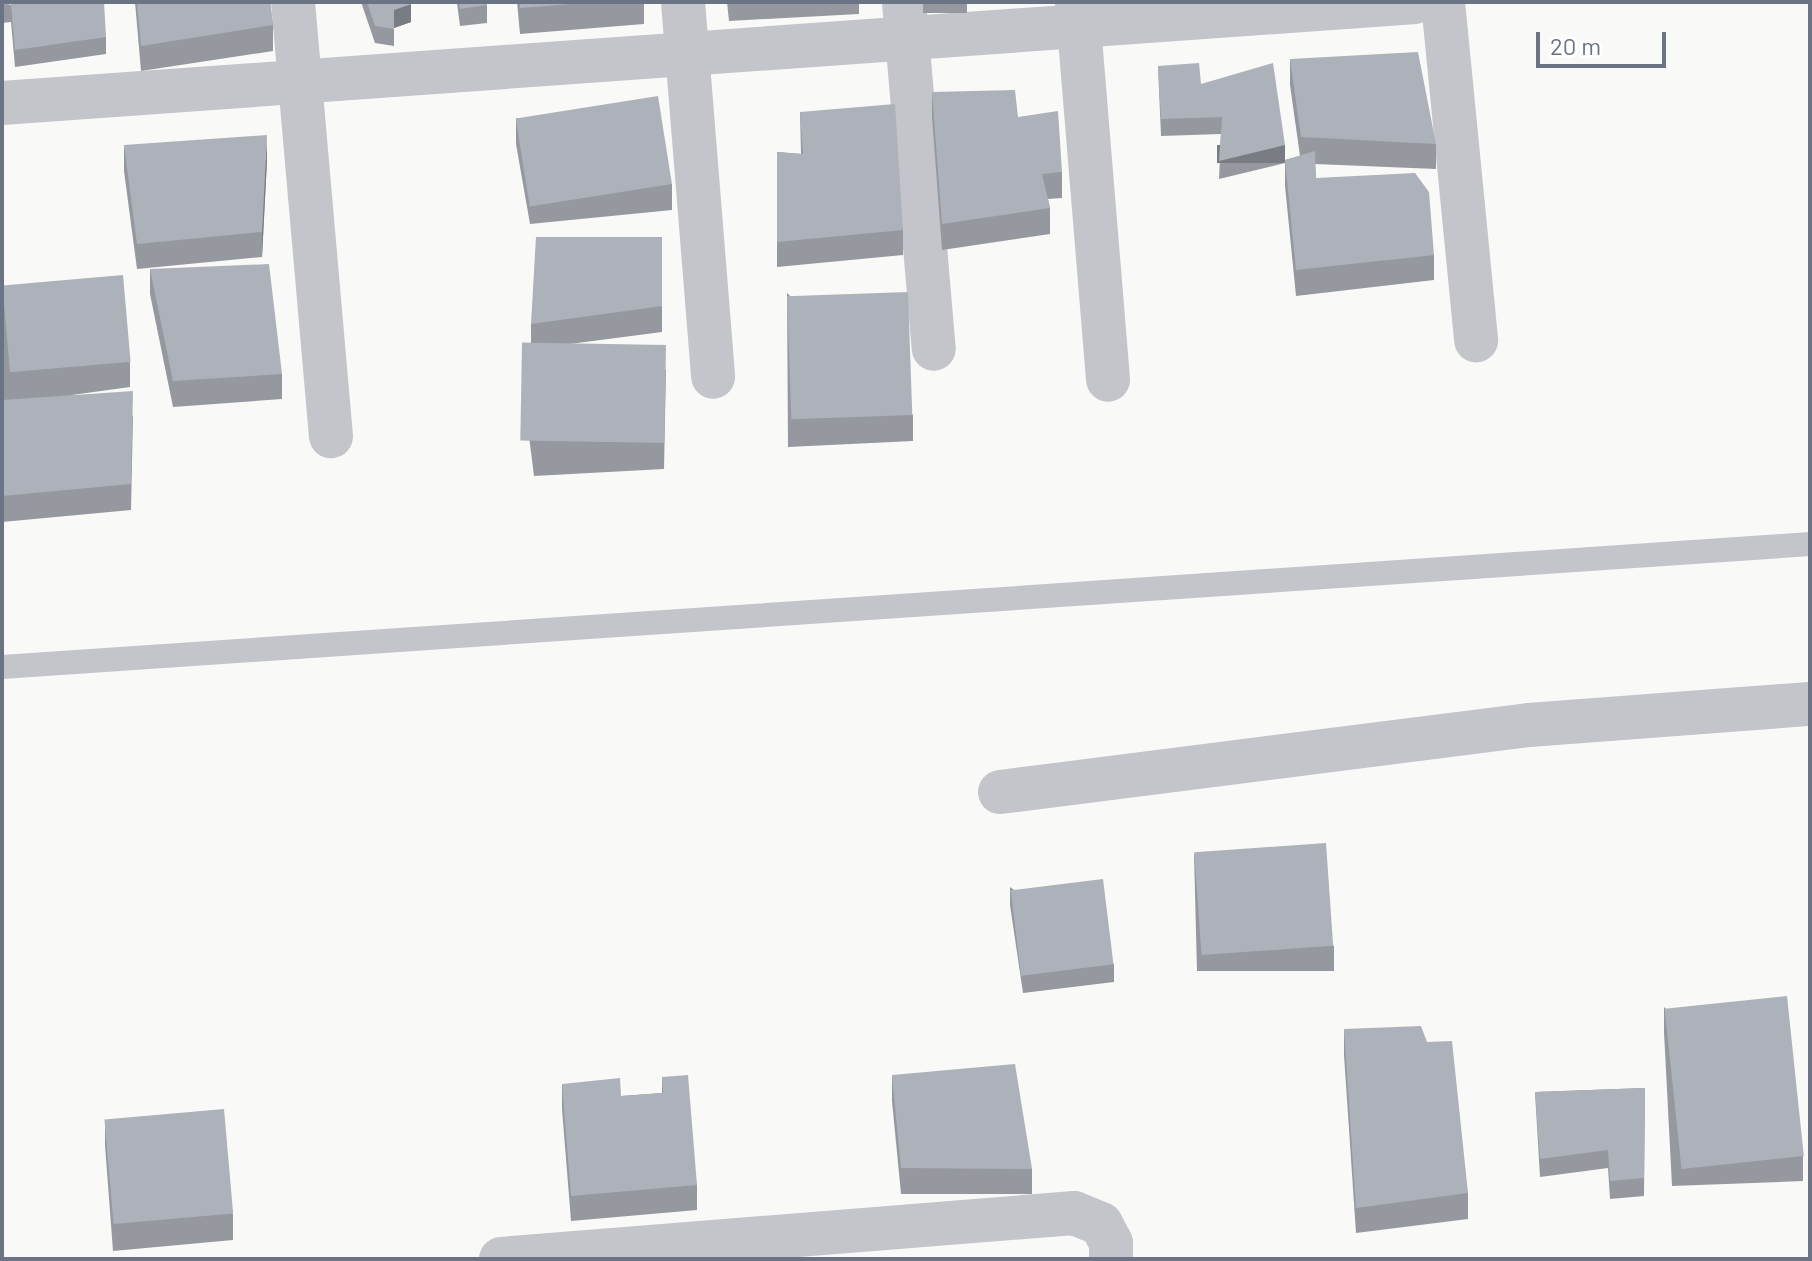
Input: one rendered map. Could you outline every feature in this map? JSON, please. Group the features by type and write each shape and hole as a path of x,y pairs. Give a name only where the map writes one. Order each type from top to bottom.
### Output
{"street":[{"path":"293,2 331,436"},
{"path":"683,2 713,377"},
{"path":"2,103 686,54 905,20 1415,2"},
{"path":"1443,2 1476,340"},
{"path":"1078,14 1108,380"},
{"path":"905,20 934,349"},
{"path":"1000,792 1529,725 1810,704"},
{"path":"501,1259 731,1251 1074,1213 1101,1224 1111,1243 1111,1259"}],"lane":[{"path":"2,667 1810,544"}],"building":[{"path":"2,2 104,2 106,37 15,50 11,4 2,5"},
{"path":"137,2 270,2 273,25 141,46"},
{"path":"367,2 411,4 394,10 394,29 375,26"},
{"path":"459,2 487,2 487,5 460,9"},
{"path":"520,2 599,2 520,8"},
{"path":"1418,52 1436,144 1301,137 1290,59"},
{"path":"1199,63 1201,84 1273,63 1285,145 1219,161 1222,117 1161,119 1158,66"},
{"path":"1015,90 1018,117 1058,111 1062,172 1042,174 1050,208 942,224 932,92"},
{"path":"658,96 672,184 530,206 516,119"},
{"path":"895,104 903,230 777,242 777,152 803,154 800,112"},
{"path":"267,135 262,232 137,244 124,145"},
{"path":"1315,151 1316,178 1415,173 1429,192 1434,255 1296,270 1285,160"},
{"path":"536,237 662,237 662,306 531,324"},
{"path":"269,264 282,374 173,381 150,269"},
{"path":"123,275 131,362 10,372 2,286"},
{"path":"908,292 912,415 791,419 787,296"},
{"path":"522,342 666,345 664,443 520,440"},
{"path":"133,391 131,484 2,496 2,400"},
{"path":"1326,843 1333,946 1202,955 1194,852"},
{"path":"1103,879 1113,964 1021,976 1011,890"},
{"path":"1787,996 1804,1156 1682,1169 1665,1009"},
{"path":"1421,1026 1427,1042 1452,1041 1468,1193 1356,1208 1344,1029"},
{"path":"1015,1064 1032,1169 901,1168 892,1075"},
{"path":"688,1075 697,1185 571,1196 562,1084 620,1078 621,1096 663,1093 662,1077"},
{"path":"1645,1088 1644,1178 1610,1181 1608,1150 1540,1159 1535,1092"},
{"path":"224,1109 233,1214 114,1224 104,1119"}]}
